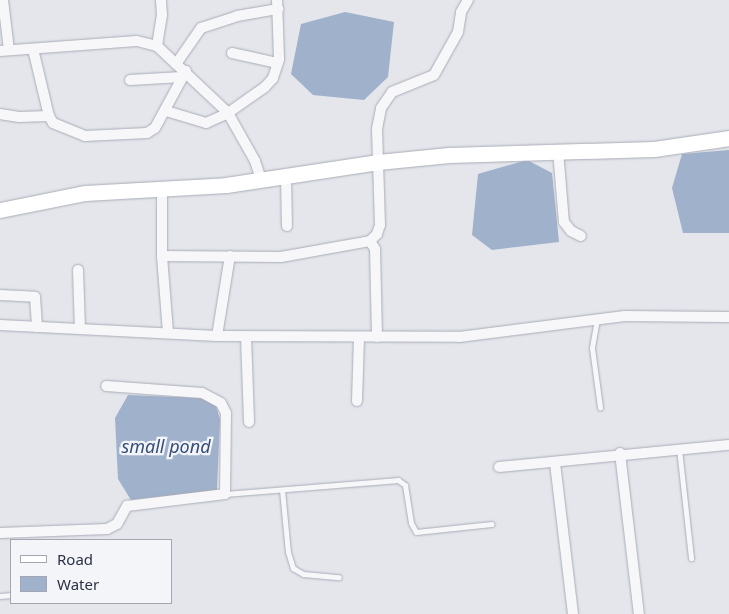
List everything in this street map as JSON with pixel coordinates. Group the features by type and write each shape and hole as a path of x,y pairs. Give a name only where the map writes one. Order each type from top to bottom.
{"street":[{"path":"3,0 4,51 137,41 157,46 184,74 228,113 255,161 261,180"},
{"path":"157,46 162,15 161,0"},
{"path":"162,256 281,257 370,241 377,234 380,225 377,130 386,99 392,92 434,75 458,32 461,12 468,0"},
{"path":"166,111 202,123 228,113 265,87 273,78 278,63 281,40 278,5 202,28 176,64"},
{"path":"33,49 48,116 53,123 65,129 98,137 147,133 155,128 166,111 184,74"},
{"path":"232,53 278,63"},
{"path":"130,80 184,74"},
{"path":"0,114 19,117 48,116"},
{"path":"0,210 85,193 162,189 261,180 378,162 558,151 654,149 729,138"},
{"path":"558,151 564,222 568,229 581,236"},
{"path":"286,176 287,226"},
{"path":"162,189 162,256 168,332"},
{"path":"370,241 375,249 377,337"},
{"path":"217,336 230,256"},
{"path":"78,270 80,329"},
{"path":"0,295 35,297 37,327"},
{"path":"0,325 168,332 217,336 459,337 597,319 729,317"},
{"path":"246,336 249,422"},
{"path":"357,401 359,337"},
{"path":"0,533 107,529 117,524 127,506 225,494 226,413 221,402 202,393 106,386"},
{"path":"499,467 555,463 620,453 729,445"},
{"path":"620,453 639,614"},
{"path":"555,463 573,614"}],"lane":[{"path":"597,319 592,348 600,407"},
{"path":"678,449 691,558"},
{"path":"225,494 398,480 405,485 411,523 416,532 492,524"},
{"path":"282,490 288,552 293,568 303,574 339,578"}],"water":[{"path":"345,12 394,22 388,77 364,100 313,95 291,74 301,24"},
{"path":"729,150 729,233 683,233 672,188 682,154"},
{"path":"527,160 552,173 559,242 492,250 472,235 478,174"},
{"name":"small pond","path":"128,395 203,398 216,406 220,419 217,490 131,500 118,479 115,418"}]}
